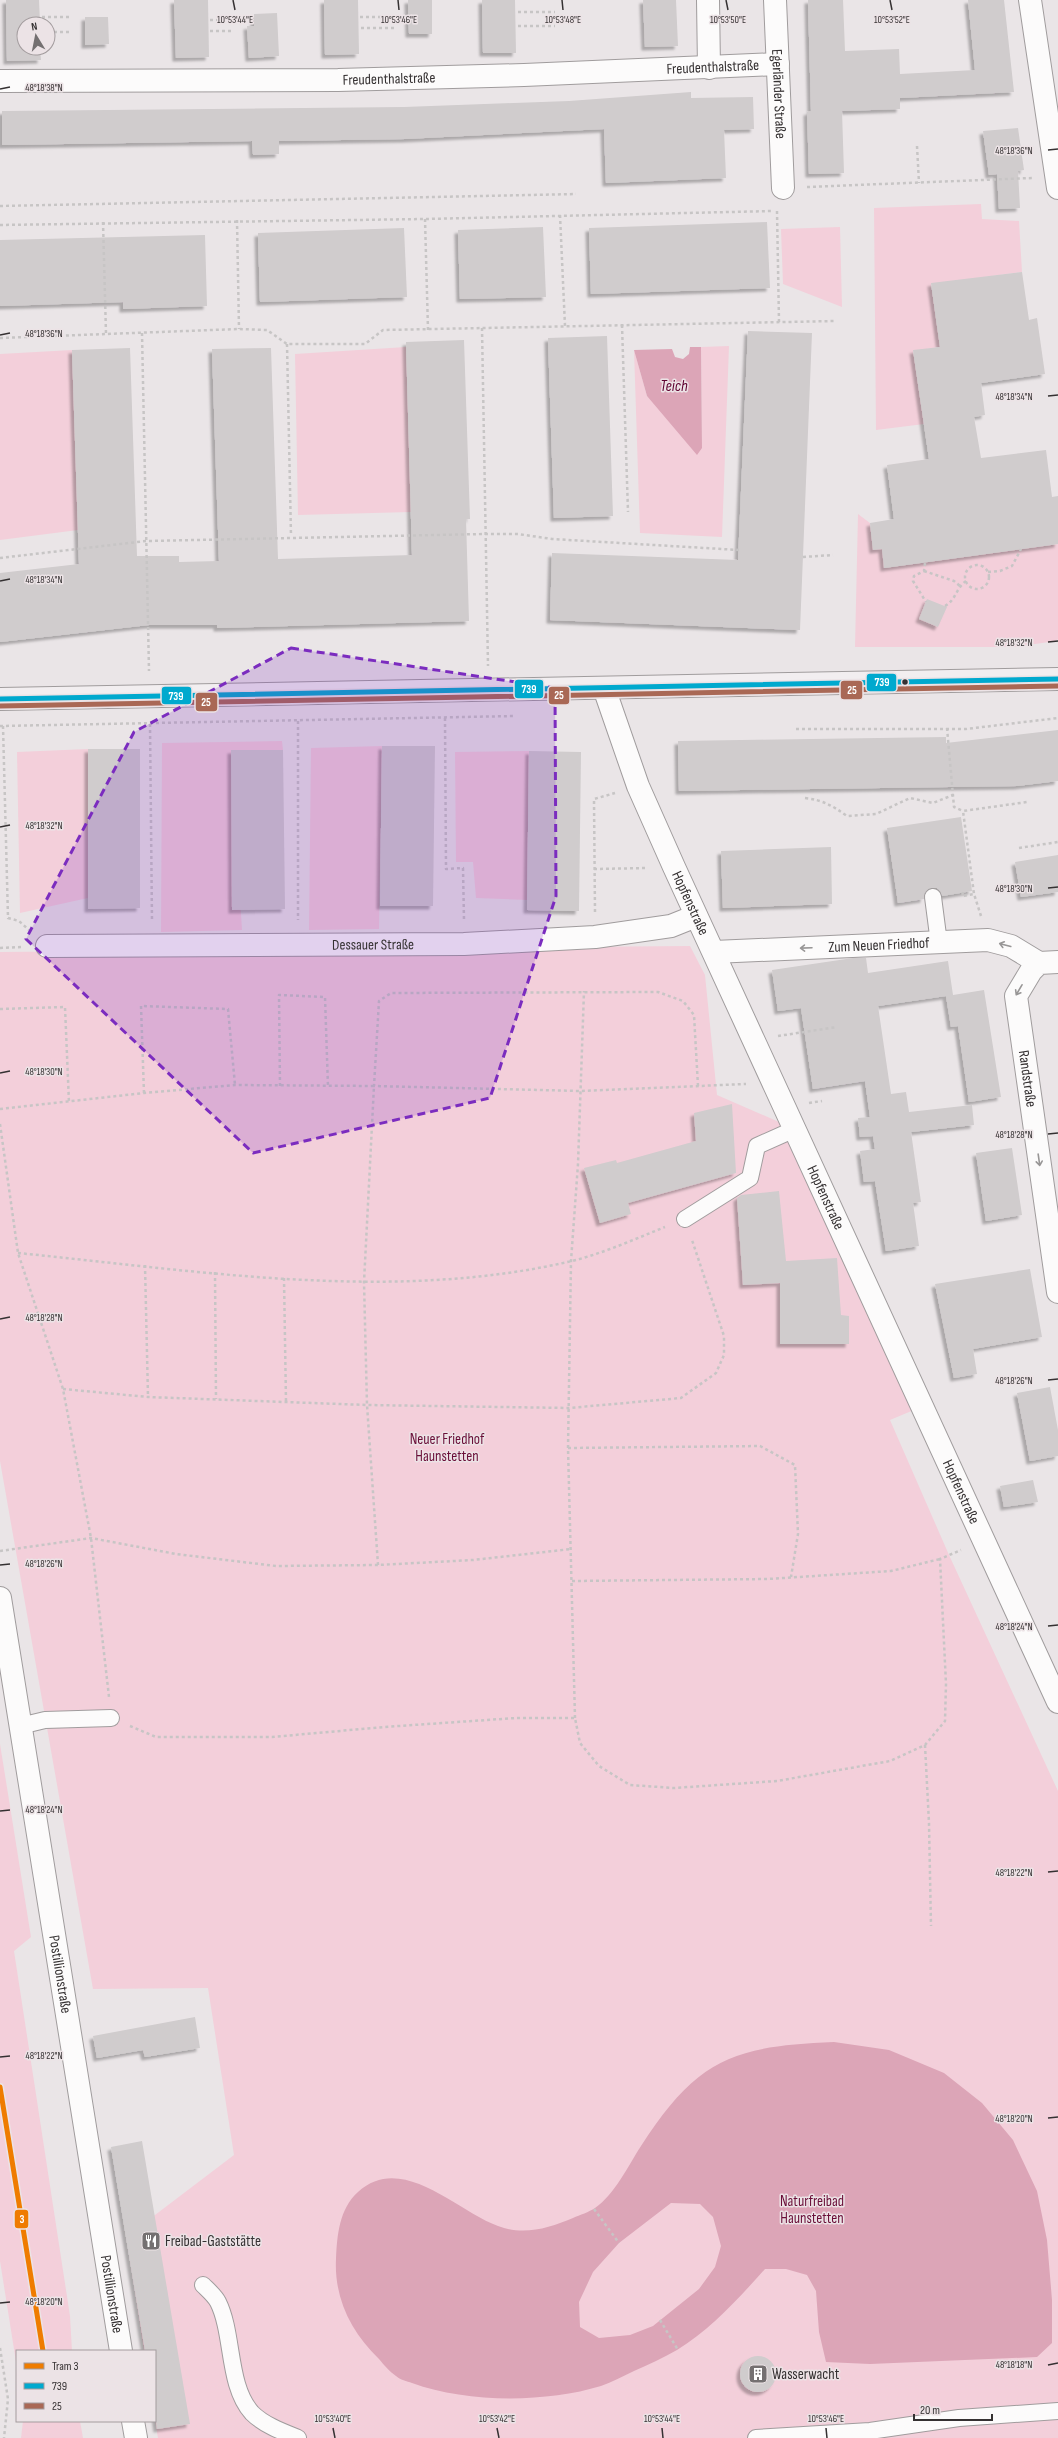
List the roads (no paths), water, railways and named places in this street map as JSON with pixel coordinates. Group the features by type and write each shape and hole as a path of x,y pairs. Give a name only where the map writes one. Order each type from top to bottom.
{"main road":[{"path":"0,699 1058,679"}],"street":[{"path":"708,0 709,68"},
{"name":"Egerländer Straße","path":"775,0 778,64 780,196"},
{"path":"1030,0 1057,182"},
{"name":"Freudenthalstraße","path":"0,82 346,80 709,68 778,64"},
{"name":"Hopfenstraße","path":"604,688 638,786 674,867 1058,1702"},
{"name":"Dessauer Straße","path":"47,946 152,946 298,943 464,944 595,937 671,926 696,916"},
{"name":"Zum Neuen Friedhof","path":"714,952 988,940 1011,946 1049,962"},
{"name":"Randstraße","path":"1049,962 1031,971 1016,996 1058,1292"},
{"name":"Postillionstraße","path":"0,1598 122,2350"},
{"path":"133,2422 136,2438"}],"lane":[{"path":"933,897 939,943"},
{"path":"685,1219 750,1178 757,1146 795,1129"},
{"path":"20,1726 45,1720 111,1718"},
{"path":"204,2285 217,2300 226,2323 237,2380 242,2394 252,2413 272,2426 298,2438"},
{"path":"756,2438 870,2431 959,2418 1058,2411"}],"water":[{"name":"Teich","path":"690,347 701,347 702,448 697,455 647,396 634,350 672,349 675,357 683,359 689,354"},
{"path":"834,2042 889,2050 944,2073 982,2103 1013,2140 1037,2191 1047,2240 1052,2300 1052,2343 1037,2357 870,2364 826,2362 819,2332 816,2291 807,2275 786,2269 765,2269 734,2302 701,2333 672,2353 601,2386 556,2396 531,2398 481,2397 434,2390 398,2377 387,2368 360,2337 346,2314 341,2301 336,2273 337,2241 340,2223 347,2206 358,2192 375,2181 393,2178 411,2181 429,2188 482,2219 508,2229 536,2230 564,2222 595,2208 609,2195 661,2117 681,2094 700,2076 721,2063 743,2054 769,2048 799,2044","holes":["671,2203 700,2204 713,2217 721,2246 715,2267 699,2289 653,2326 630,2335 599,2338 580,2327 579,2302 593,2272 619,2243"]}],"tram line":[{"name":"3","path":"0,2087 43,2350"}],"place":[{"name":"Freibad-Gaststätte","path":"151,2241"},
{"name":"Wasserwacht","path":"758,2374"}],"park label":[{"name":"Neuer Friedhof Haunstetten","path":"447,1448"},
{"name":"Naturfreibad Haunstetten","path":"812,2210"}]}
